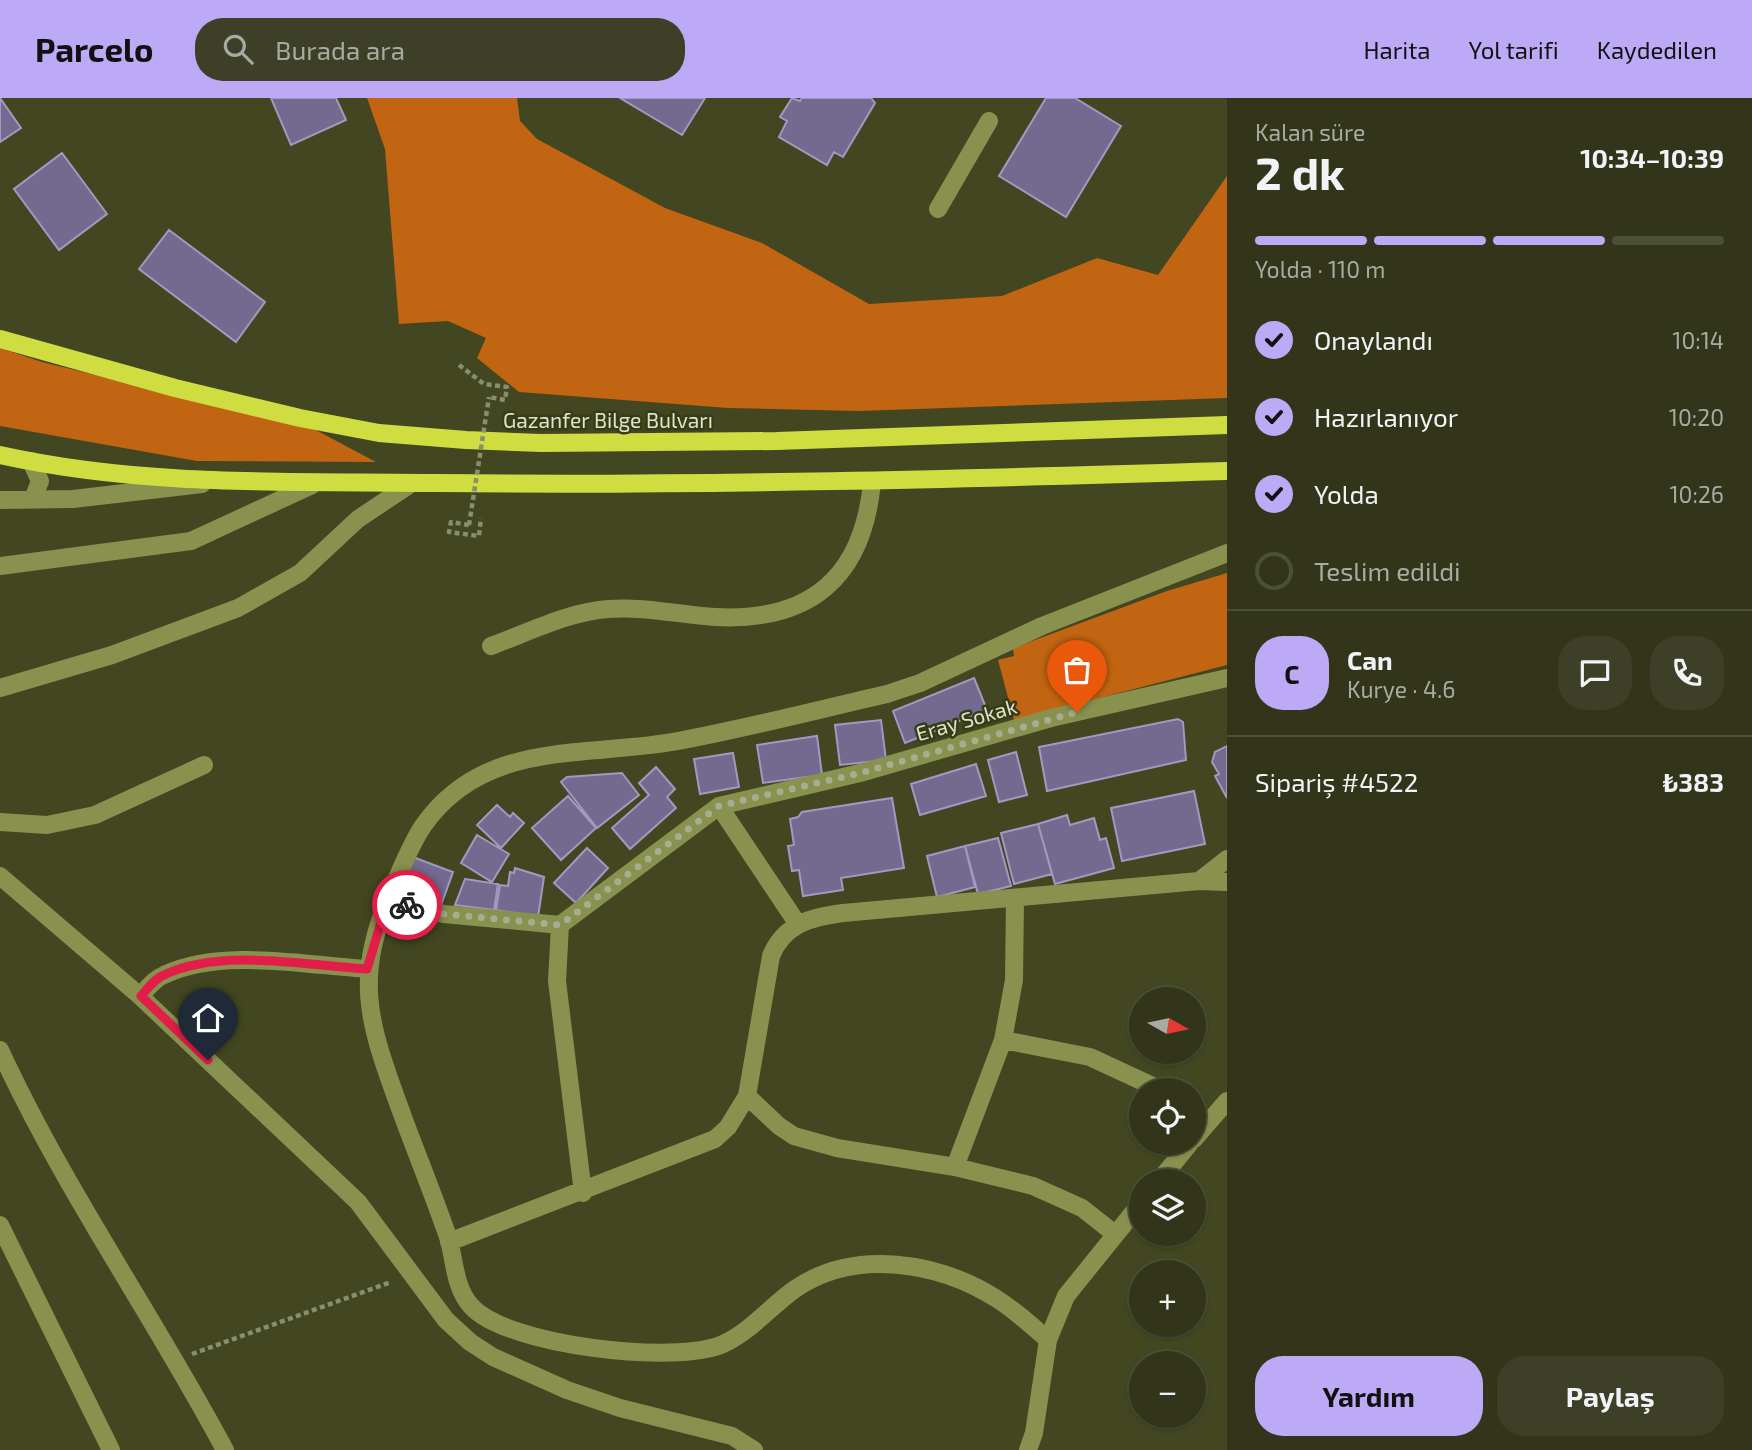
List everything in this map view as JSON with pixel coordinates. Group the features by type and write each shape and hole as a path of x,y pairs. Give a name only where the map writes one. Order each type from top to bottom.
{"main road":[{"name":"Gazanfer Bilge Bulvarı","path":"0,339 149,381 300,418 380,433 447,439 541,443 776,441 1227,425"},
{"path":"0,455 154,478 312,485 694,485 1227,471"}],"street":[{"path":"938,209 989,121"},
{"path":"31,461 40,481 33,499"},
{"path":"0,500 138,493 216,482"},
{"path":"491,646 569,617 597,610 622,608 749,617 813,600 835,580 846,564 864,524 872,482"},
{"path":"0,688 112,655 238,608 300,573 358,519 412,483"},
{"path":"0,566 191,541 312,485"},
{"path":"1048,1340 1000,1301 980,1289 944,1274 911,1266 877,1264 850,1266 821,1275 796,1288 728,1342 705,1351 679,1355 534,1337 508,1329 480,1314 470,1306 461,1290 450,1242 375,1037 367,969 388,899 414,842 432,815 458,788 484,774 542,754 636,749 887,694 920,683 1042,626 1227,553"},
{"name":"Eray Sokak","path":"719,806 860,773 1051,718 1227,678"},
{"path":"0,822 47,825 95,815 204,765"},
{"path":"388,899 444,914 560,925 719,806 797,923"},
{"path":"1199,881 1227,859"},
{"path":"0,876 141,996 358,1202 436,1307 470,1342 518,1369 620,1408 732,1436 754,1450"},
{"path":"450,1242 583,1193 715,1139 728,1127 747,1096 771,956 777,942 797,923 843,914 1199,881 1227,882"},
{"path":"956,1167 1003,1040 1014,979 1015,899"},
{"path":"560,925 558,981 583,1193"},
{"path":"141,996 164,975 203,964 242,961 367,969"},
{"path":"1003,1040 1090,1057 1135,1078"},
{"path":"0,1050 31,1118 177,1360 225,1450"},
{"path":"747,1096 779,1126 794,1136 837,1148 956,1167 1062,1196 1115,1234"},
{"path":"1206,1113 1227,1101"},
{"path":"1169,1169 1180,1155"},
{"path":"1028,1450 1034,1433 1048,1340 1066,1296 1129,1217"},
{"path":"0,1225 111,1450"},
{"path":"436,1307 461,1290"}],"path":[{"path":"459,365 484,384 507,387 505,400 489,397 469,525 451,522 449,532 478,536 481,518"},
{"path":"177,1360 412,1275"}],"shaded area":[{"path":"367,98 517,98 520,121 537,139 665,208 762,243 869,304 1002,296 1097,258 1158,275 1227,176 1227,398 859,411 728,408 519,392 477,358 486,338 448,321 399,324 385,149"},
{"path":"0,348 42,362 312,428 376,462 197,461 0,426"},
{"path":"1227,573 1227,665 1014,720 998,660 1014,656 1013,648 1167,591"}],"building":[{"path":"0,98 21,128 0,142"},
{"path":"271,98 336,98 346,120 291,145"},
{"path":"620,98 705,98 682,135"},
{"path":"792,98 800,101 802,98 871,98 875,103 843,157 834,152 827,165 779,137 787,121 780,117"},
{"path":"1046,98 1075,98 1121,126 1066,217 999,176"},
{"path":"62,153 107,214 59,250 14,189"},
{"path":"169,230 265,302 236,342 139,269"},
{"path":"974,678 987,710 905,743 893,711"},
{"path":"1178,719 1183,722 1186,760 1047,791 1039,747"},
{"path":"881,720 886,760 840,765 835,725"},
{"path":"817,736 822,775 763,783 757,745"},
{"path":"1227,746 1227,798 1215,776 1219,774 1212,762 1215,752"},
{"path":"1016,752 1027,795 999,802 988,760"},
{"path":"733,753 739,787 700,794 694,759"},
{"path":"976,764 986,796 920,815 911,784"},
{"path":"656,767 675,789 667,797 676,808 630,849 612,828 649,795 639,783"},
{"path":"622,773 639,795 597,828 561,782 567,777"},
{"path":"1194,791 1205,844 1122,861 1111,808"},
{"path":"568,796 596,828 561,860 532,828"},
{"path":"892,798 904,868 841,878 843,890 803,896 799,870 792,871 788,846 794,845 790,819 798,817 802,812"},
{"path":"497,805 510,817 513,813 524,823 501,848 477,825"},
{"path":"1067,815 1070,825 1094,818 1100,840 1106,838 1114,868 1055,884 1038,824"},
{"path":"1038,824 1052,874 1014,884 1001,833"},
{"path":"477,835 509,854 492,882 461,863"},
{"path":"998,838 1011,886 978,894 965,846"},
{"path":"965,846 975,887 937,897 927,856"},
{"path":"587,848 608,868 576,903 554,883"},
{"path":"410,856 453,872 440,908 397,892"},
{"path":"515,868 544,877 538,917 496,910 500,885 508,886 510,872 514,873"},
{"path":"465,879 498,884 494,910 455,905"}],"way so far":[{"path":"407,905 474,918 560,925 719,806 860,773 1077,712"}],"route":[{"path":"208,1060 141,996 156,979 182,968 242,961 367,969 388,899 407,905"}]}
